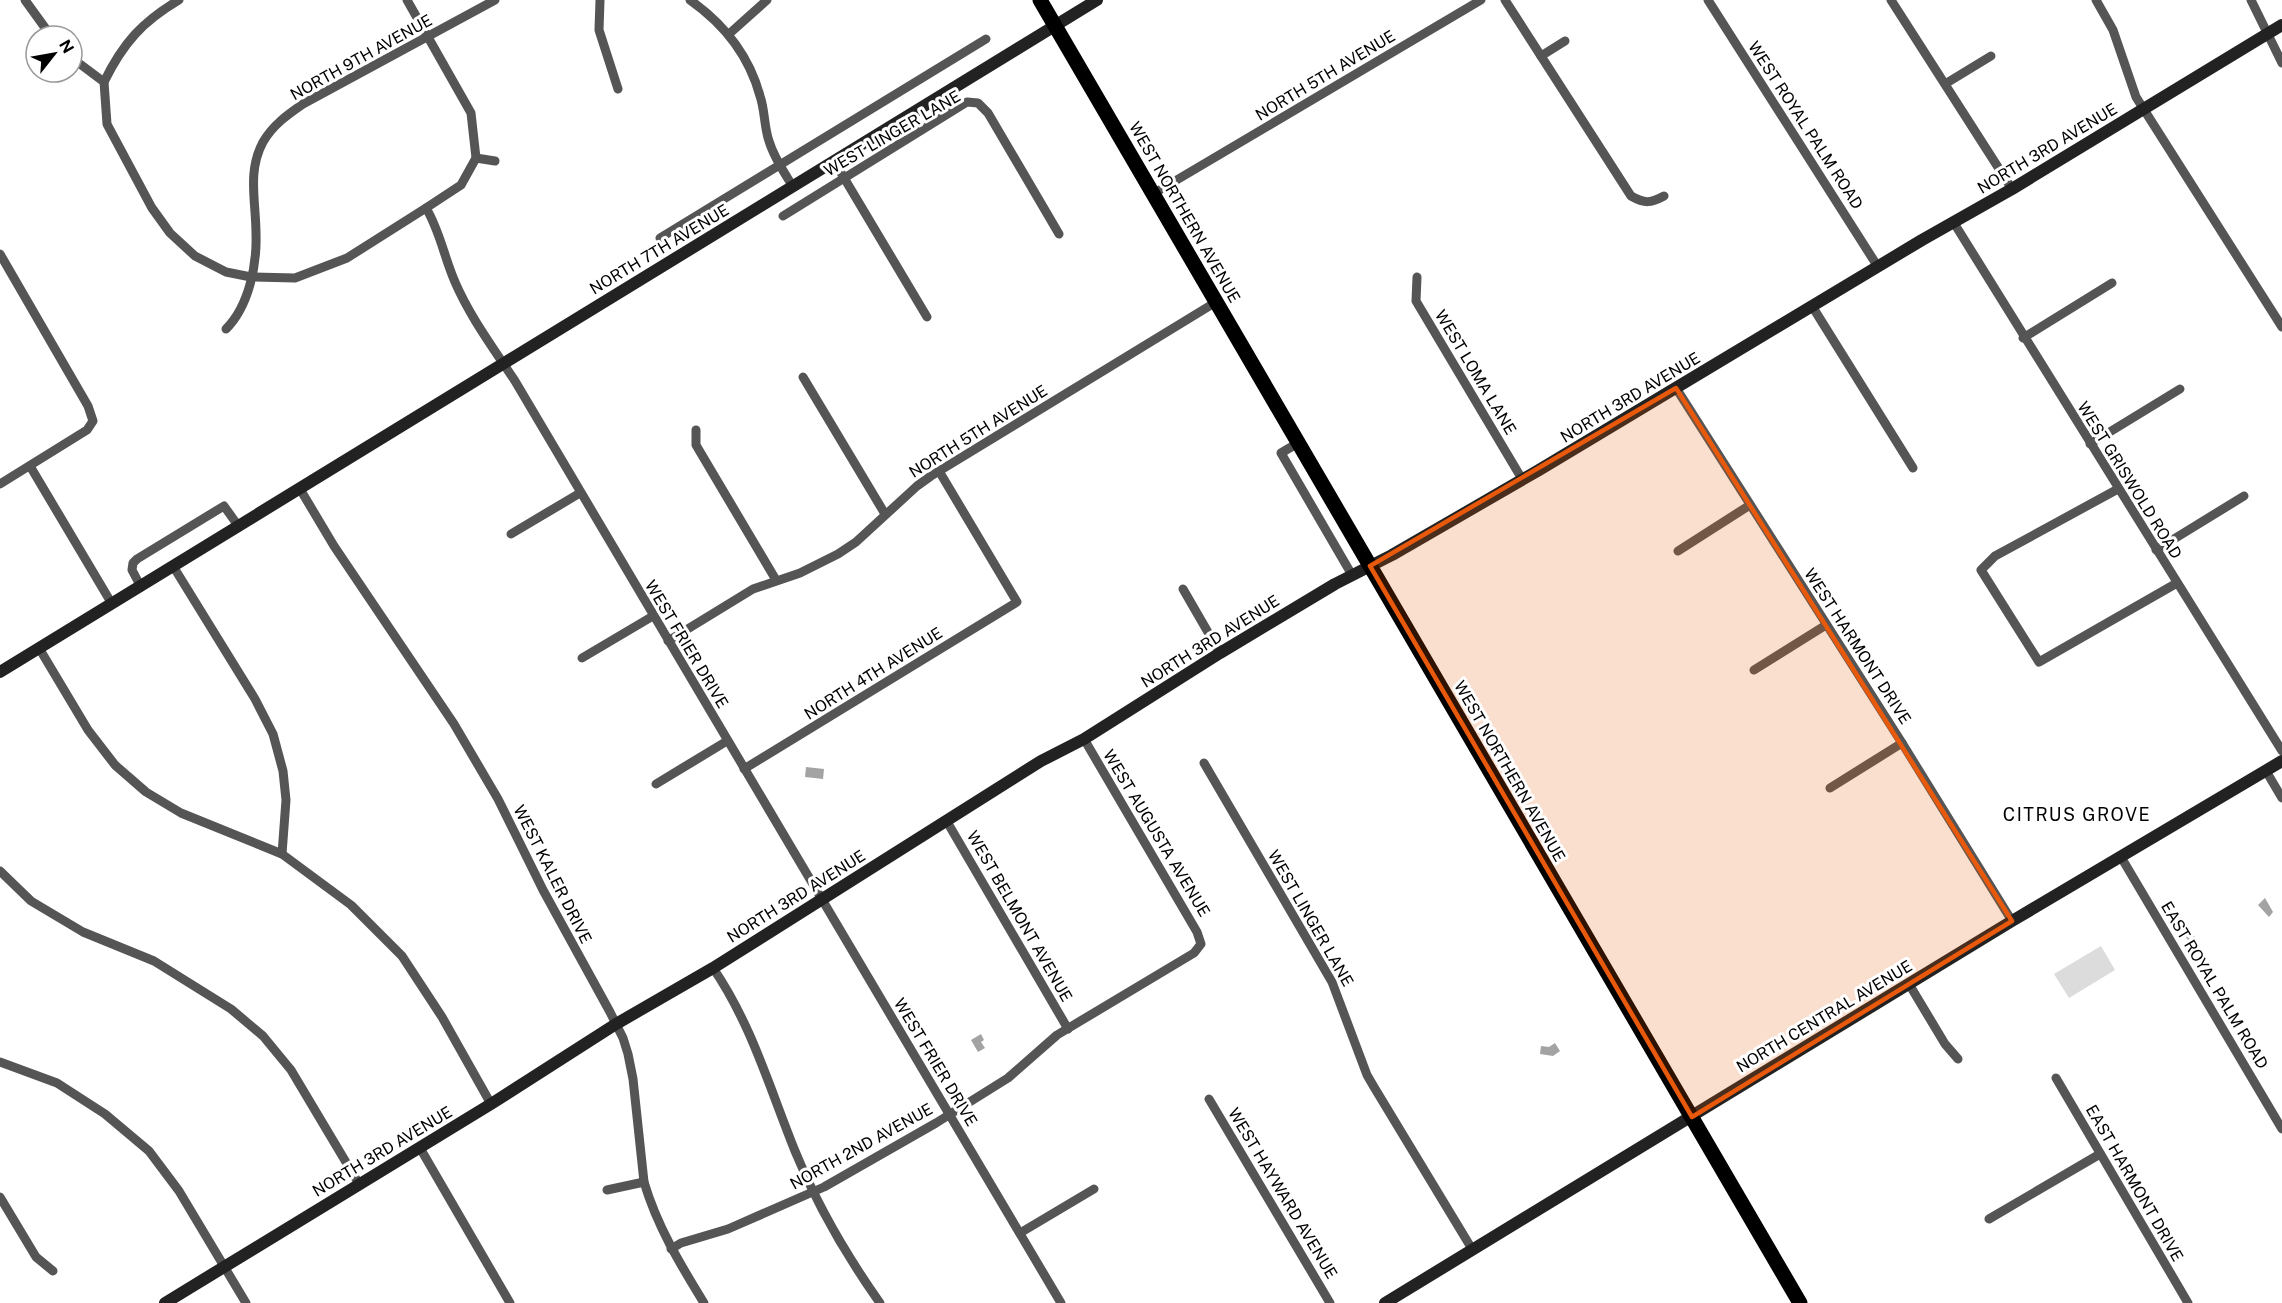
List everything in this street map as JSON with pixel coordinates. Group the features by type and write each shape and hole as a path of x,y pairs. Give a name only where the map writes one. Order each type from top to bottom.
{"main road":[{"name":"WEST NORTHERN AVENUE","path":"1040,0 1800,1303"}],"street":[{"path":"25,0 42,24"},
{"path":"179,0 132,36 117,56 104,82 107,124 158,219 179,243 211,266 226,272 251,277 295,279 347,258 461,185 476,158 471,113 408,0"},
{"name":"NORTH 9TH AVENUE","path":"226,329 236,319 242,308 251,277 256,235 252,180 259,152 271,130 279,121 303,104 495,0"},
{"path":"600,0 599,30 618,89"},
{"path":"690,0 706,11 729,34 743,55 761,97 769,141 793,187"},
{"path":"729,34 767,0"},
{"name":"NORTH 7TH AVENUE","path":"0,672 1097,0"},
{"name":"NORTH 5TH AVENUE","path":"1153,194 1481,0"},
{"path":"1505,0 1631,196 1640,202 1649,203 1664,196"},
{"name":"WEST ROYAL PALM ROAD","path":"1708,0 1878,267"},
{"path":"1891,0 2012,189"},
{"path":"2096,0 2108,19 2127,76 2143,109 2282,327"},
{"path":"2252,0 2282,63"},
{"name":"NORTH 3RD AVENUE","path":"165,1303 420,1148 616,1024 713,968 1041,761 1084,739 1220,653 1522,479 2012,189 2282,25"},
{"name":"NORTH 7TH AVENUE","path":"660,238 986,39"},
{"path":"1541,56 1565,41"},
{"path":"1946,84 1991,56"},
{"path":"84,67 104,82"},
{"name":"WEST LINGER LANE","path":"783,216 967,102 978,103 988,113 1059,234"},
{"path":"476,158 495,161"},
{"path":"834,161 927,317"},
{"name":"WEST FRIER DRIVE","path":"426,208 459,291 470,312 504,364 1061,1303"},
{"name":"WEST GRISWOLD ROAD","path":"1954,223 2023,338 2282,751"},
{"path":"0,254 88,406 93,421 87,430 0,484"},
{"name":"WEST LOMA LANE","path":"1417,277 1416,301 1522,479"},
{"path":"2023,338 2112,283"},
{"name":"NORTH 5TH AVENUE","path":"668,640 747,593 776,580 800,573 838,554 856,542 917,486 939,471 1216,302"},
{"path":"1812,306 1913,468"},
{"path":"803,377 885,514"},
{"name":"WEST HARMONT DRIVE","path":"1676,388 1902,743 2012,921"},
{"path":"2090,444 2180,389"},
{"path":"696,430 696,446 776,580"},
{"path":"1298,443 1281,453 1352,575"},
{"path":"30,466 112,604"},
{"name":"NORTH 4TH AVENUE","path":"744,770 1017,603 939,471"},
{"name":"WEST KALER DRIVE","path":"300,489 334,546 454,724 498,799 543,890 623,1038 633,1079 644,1182 657,1221 704,1303"},
{"path":"2118,489 1995,556 1982,570 2038,662 2177,583"},
{"path":"511,534 580,493"},
{"path":"2156,550 2244,496"},
{"path":"1678,551 1750,505"},
{"path":"141,586 132,570 133,563 137,559 224,506 239,527"},
{"path":"173,566 255,699 273,734 283,771 285,800 282,854"},
{"path":"1183,589 1220,653"},
{"path":"582,658 654,616"},
{"path":"1754,670 1826,625"},
{"path":"39,648 88,730 115,765 146,792 181,813 282,854 351,905 402,956 452,1034 491,1104"},
{"name":"WEST AUGUSTA AVENUE","path":"1084,739 1197,932 1201,944"},
{"path":"656,784 727,741"},
{"path":"1830,788 1902,743"},
{"name":"NORTH CENTRAL AVENUE","path":"1385,1303 2012,921 2282,761"},
{"name":"WEST LINGER LANE","path":"1204,763 1332,982 1374,1087 1472,1249"},
{"path":"2266,771 2282,798"},
{"name":"WEST BELMONT AVENUE","path":"946,820 1068,1029"},
{"name":"EAST ROYAL PALM ROAD","path":"2121,857 2282,1129"},
{"path":"0,871 31,901 83,932 154,961 231,1009 263,1036 291,1070 359,1184"},
{"name":"NORTH 2ND AVENUE","path":"671,1249 681,1243 729,1229 814,1192 1008,1078 1042,1047 1194,953 1201,944"},
{"path":"713,968 744,1021 796,1154 814,1192 833,1230 880,1303"},
{"path":"1909,984 1945,1044 1958,1059"},
{"path":"0,1062 57,1083 105,1114 148,1151 179,1191 246,1303"},
{"name":"EAST HARMONT DRIVE","path":"2056,1078 2188,1303"},
{"name":"WEST HAYWARD AVENUE","path":"1209,1099 1330,1303"},
{"path":"420,1148 510,1303"},
{"path":"1989,1220 2100,1154"},
{"path":"607,1190 644,1182"},
{"path":"1020,1233 1094,1189"},
{"path":"0,1197 36,1257 53,1270"}],"highlighted area":[{"path":"1676,388 2012,921 1692,1117 1370,566"}],"shaded area":[{"path":"806,767 824,769 823,779 805,777"},
{"path":"2265,898 2273,912 2269,917 2258,905"},
{"path":"2188,925 2198,942 2191,945 2181,929"},
{"path":"2101,946 2115,970 2069,998 2054,974"},
{"path":"981,1034 984,1040 981,1042 985,1048 978,1052 971,1040"},
{"path":"1555,1043 1560,1051 1553,1056 1540,1054 1541,1046 1549,1047"}],"district":[{"name":"CITRUS GROVE","path":"2077,815"}]}
